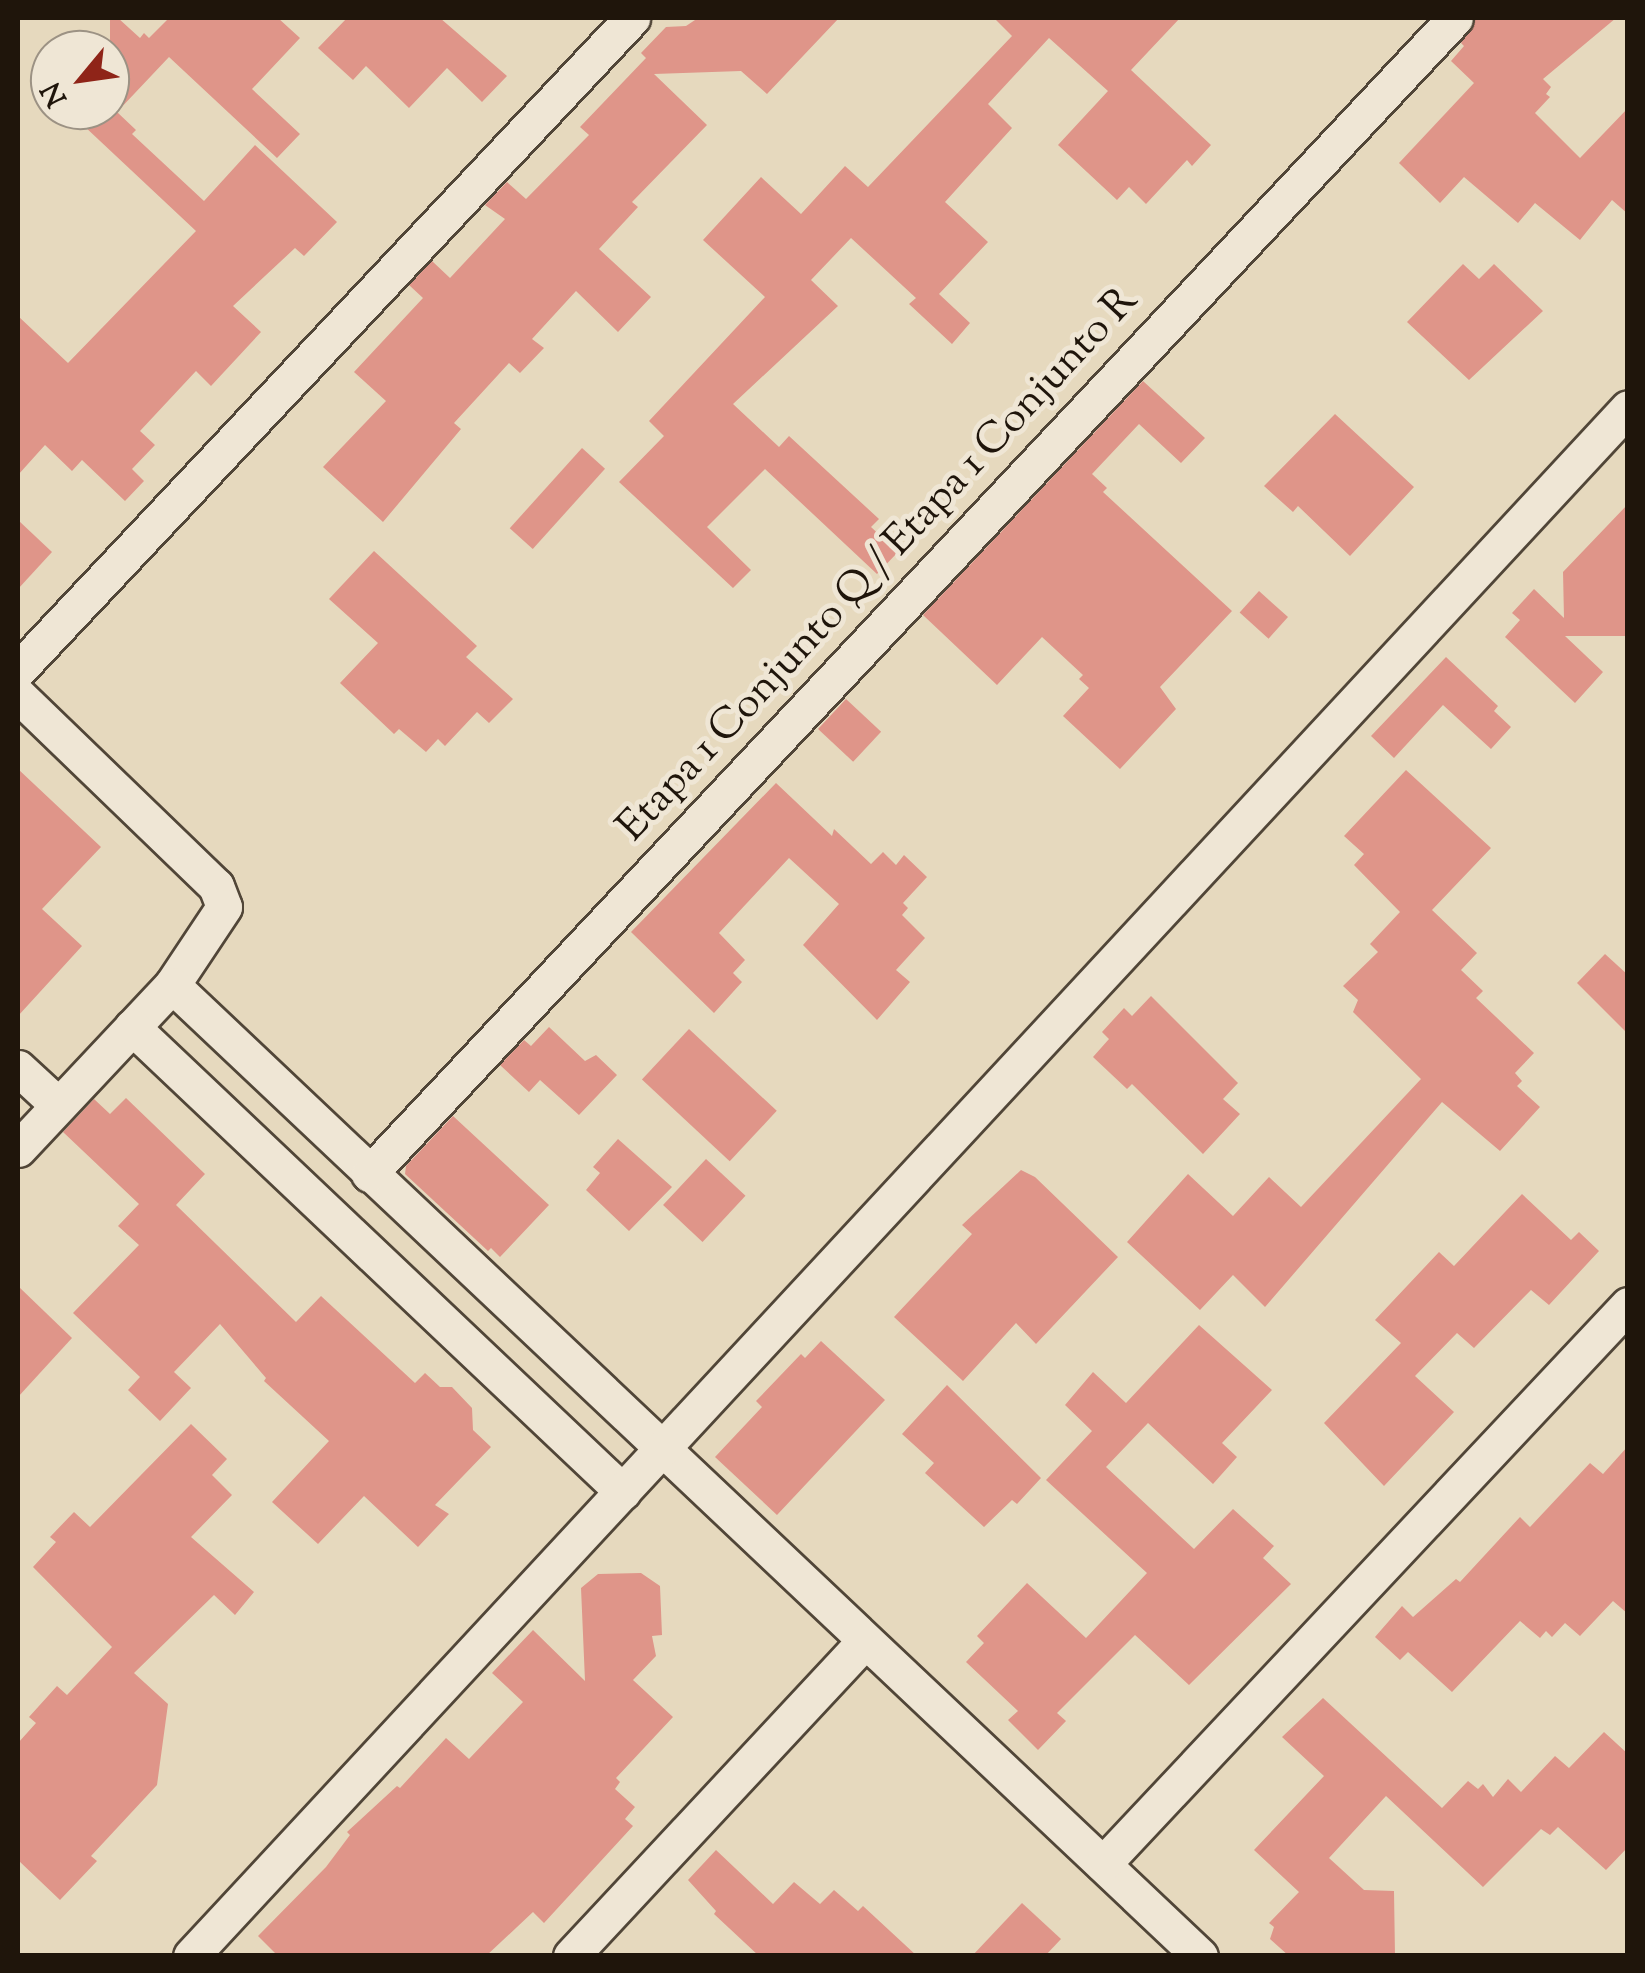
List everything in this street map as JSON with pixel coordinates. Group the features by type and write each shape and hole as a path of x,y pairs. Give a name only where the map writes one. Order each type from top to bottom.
{"street":[{"path":"18,670 632,18"},
{"name":"Etapa 1 Conjunto Q / Etapa 1 Conjunto R","path":"369,1174 1455,18"},
{"path":"191,1956 1628,408"},
{"path":"18,695 216,886 224,907 172,985 18,1149"},
{"path":"172,985 1200,1956"},
{"path":"132,1027 624,1492"},
{"path":"18,1068 58,1106"},
{"path":"1103,1864 1628,1305"},
{"path":"571,1956 864,1641"}],"building":[{"path":"110,18 118,18 140,38 144,33 149,38 169,18 278,18 300,38 252,89 300,134 277,158 169,57 130,98 130,30 110,30"},
{"path":"347,18 440,18 507,76 482,102 447,68 409,108 366,66 353,80 318,48"},
{"path":"698,18 839,18 767,94 741,71 654,74 707,125 632,202 638,207 599,249 651,297 618,332 576,291 532,339 544,348 520,373 509,363 454,423 461,429 383,522 323,467 386,401 354,372 423,298 409,285 432,261 450,278 505,219 485,205 507,182 526,199 589,135 580,127 646,58 641,53 666,27 686,26"},
{"path":"994,18 1180,18 1131,70 1211,145 1192,166 1187,160 1146,204 1129,187 1117,200 1058,145 1108,91 1049,38 988,104 1012,128 945,202 988,242 939,294 970,323 952,344 909,304 916,298 851,238 811,280 838,306 733,404 779,447 789,436 879,519 871,527 898,552 877,574 765,469 707,527 751,570 733,588 619,482 664,436 649,421 765,297 703,240 761,177 801,214 845,166 868,187 1012,36"},
{"path":"1476,18 1616,18 1543,79 1551,87 1546,94 1550,97 1535,113 1580,158 1628,108 1628,214 1612,200 1580,240 1535,203 1518,223 1464,177 1440,203 1399,163 1474,83 1451,61 1464,46 1461,43"},
{"path":"130,124 136,130 132,134 204,201 255,145 337,222 304,256 295,248 233,306 261,332 211,386 196,371 140,431 155,445 132,469 144,481 125,501 82,460 72,471 45,445 18,475 18,316 68,363 196,231 88,130 130,130"},
{"path":"1463,264 1479,279 1494,264 1543,311 1469,380 1407,322"},
{"path":"1143,381 1205,438 1181,463 1139,424 1092,474 1107,488 1103,492 1232,611 1160,687 1176,709 1120,769 1063,716 1089,688 1079,679 1083,675 1042,637 997,685 923,615"},
{"path":"1335,414 1414,487 1350,556 1298,506 1293,512 1264,486"},
{"path":"582,448 605,469 533,549 510,528"},
{"path":"1628,504 1628,636 1565,636 1603,672 1575,703 1505,637 1520,620 1512,613 1534,589 1564,618 1563,572"},
{"path":"18,520 52,552 18,589"},
{"path":"374,551 477,646 466,657 513,699 489,723 477,712 445,746 438,739 426,752 399,729 394,734 340,683 378,643 329,599"},
{"path":"1259,591 1288,617 1269,639 1240,613"},
{"path":"1446,657 1498,706 1494,711 1511,727 1491,749 1443,705 1394,758 1371,736"},
{"path":"846,699 881,732 853,762 818,729"},
{"path":"18,769 101,847 42,909 82,946 18,1016"},
{"path":"1406,770 1491,848 1432,910 1477,953 1461,970 1483,991 1476,998 1534,1053 1515,1073 1522,1081 1517,1086 1540,1107 1500,1151 1442,1102 1265,1307 1233,1275 1200,1310 1127,1242 1188,1174 1233,1216 1269,1177 1301,1207 1421,1079 1353,1012 1358,1000 1343,986 1378,952 1370,944 1400,912 1354,865 1364,854 1344,836"},
{"path":"776,783 832,836 834,829 871,864 883,852 896,865 904,855 927,877 903,903 908,908 902,915 925,938 896,970 910,982 877,1020 803,945 839,904 789,858 719,933 745,960 733,973 742,982 714,1013 631,932"},
{"path":"1605,954 1628,975 1628,1034 1577,983"},
{"path":"1151,996 1238,1083 1223,1099 1240,1114 1203,1154 1132,1084 1127,1089 1093,1057 1109,1039 1102,1032 1124,1008 1132,1016"},
{"path":"549,1027 585,1061 596,1055 617,1075 579,1115 540,1080 529,1092 500,1065 524,1040 531,1046"},
{"path":"689,1029 777,1111 730,1161 642,1079"},
{"path":"126,1098 205,1174 176,1205 296,1322 321,1296 415,1383 425,1373 440,1387 452,1387 472,1408 473,1430 491,1447 435,1505 449,1514 418,1547 364,1496 318,1544 272,1502 329,1441 264,1381 266,1378 220,1324 174,1372 191,1388 160,1421 128,1390 140,1377 73,1313 139,1245 118,1226 139,1204 63,1132 94,1099 110,1114"},
{"path":"453,1116 549,1205 500,1257 491,1248 488,1251 405,1174 406,1166"},
{"path":"618,1139 672,1187 629,1231 586,1190 600,1173 593,1167"},
{"path":"706,1159 745,1196 703,1242 663,1205"},
{"path":"1021,1170 1035,1177 1118,1257 1036,1344 1016,1323 963,1381 894,1317 972,1234 962,1225"},
{"path":"1522,1194 1571,1240 1579,1232 1599,1251 1549,1305 1531,1290 1474,1348 1457,1333 1415,1376 1454,1412 1384,1486 1324,1423 1401,1343 1375,1320 1439,1252 1454,1266"},
{"path":"18,1286 72,1338 18,1397"},
{"path":"1199,1325 1272,1390 1222,1443 1237,1457 1213,1484 1148,1423 1106,1467 1194,1549 1233,1509 1274,1546 1263,1558 1291,1584 1189,1685 1135,1635 1057,1713 1066,1721 1038,1750 1008,1720 1018,1711 966,1662 984,1643 977,1636 1027,1583 1086,1638 1147,1573 1046,1480 1092,1431 1065,1405 1093,1372 1126,1403"},
{"path":"821,1341 885,1400 777,1515 715,1457 762,1407 756,1401 801,1354 805,1358"},
{"path":"947,1385 1041,1478 1017,1504 1012,1500 984,1527 925,1473 934,1463 902,1434"},
{"path":"191,1424 227,1459 212,1475 232,1495 191,1537 254,1592 235,1615 214,1595 134,1673 168,1704 157,1785 91,1856 97,1861 60,1900 18,1860 18,1743 36,1723 29,1717 57,1686 67,1695 112,1647 33,1567 56,1542 50,1537 74,1512 90,1527"},
{"path":"1628,1446 1628,1614 1613,1601 1580,1636 1565,1623 1552,1637 1546,1631 1540,1638 1520,1621 1452,1692 1408,1652 1400,1660 1375,1637 1402,1606 1413,1617 1456,1579 1460,1582 1520,1517 1530,1527 1590,1463 1603,1474"},
{"path":"641,1573 660,1586 662,1635 652,1636 656,1656 633,1680 673,1717 616,1778 620,1782 615,1789 635,1807 625,1819 633,1826 544,1923 533,1912 486,1956 278,1956 258,1936 326,1867 350,1835 347,1832 397,1786 400,1788 446,1738 469,1759 523,1702 492,1673 533,1630 585,1681 581,1588 598,1574"},
{"path":"1323,1698 1442,1808 1468,1781 1478,1789 1483,1784 1493,1797 1508,1779 1521,1792 1555,1756 1569,1768 1604,1732 1628,1754 1628,1847 1606,1870 1558,1827 1550,1835 1541,1829 1483,1887 1386,1796 1329,1858 1364,1890 1394,1891 1395,1956 1289,1956 1270,1939 1274,1927 1269,1923 1299,1892 1254,1850 1324,1776 1282,1737"},
{"path":"716,1850 773,1904 794,1882 820,1904 834,1890 858,1911 863,1906 917,1956 759,1956 714,1914 716,1911 688,1880"},
{"path":"1022,1903 1061,1939 1045,1956 972,1956"}]}
